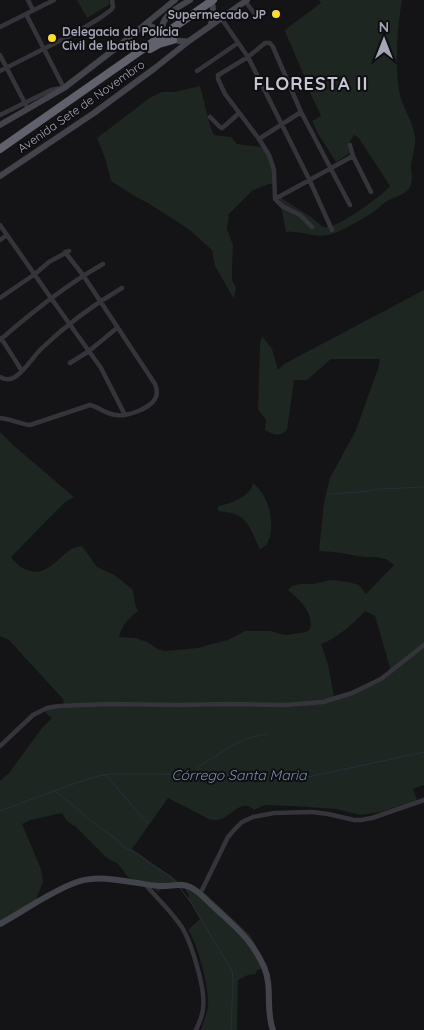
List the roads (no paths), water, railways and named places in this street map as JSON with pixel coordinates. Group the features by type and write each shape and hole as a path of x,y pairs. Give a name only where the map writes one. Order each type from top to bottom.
{"highway":[{"path":"0,149 211,0"},
{"path":"132,56 173,40"}],"street":[{"path":"28,0 33,10"},
{"path":"0,26 54,0"},
{"path":"0,72 77,32 108,13 113,7 112,0"},
{"path":"0,115 63,88 175,0"},
{"path":"163,33 163,21 167,16 190,0"},
{"path":"211,0 214,8 211,24"},
{"path":"246,1 257,17"},
{"name":"Avenida Sete de Novembro","path":"0,176 94,113 211,24 246,1"},
{"path":"26,14 63,88"},
{"path":"221,18 248,57 309,179 332,230"},
{"path":"146,24 163,33 169,39 178,42 189,41"},
{"path":"312,227 300,215 282,206 275,199 273,167 268,154 259,138 225,94 218,79 218,75 248,57 268,42 273,47 301,112 350,204"},
{"path":"197,71 238,43"},
{"path":"0,55 27,105"},
{"path":"0,125 27,105"},
{"path":"259,138 301,112"},
{"path":"210,117 222,128 239,113"},
{"path":"350,146 371,192"},
{"path":"275,199 353,156"},
{"path":"0,225 104,373 125,415"},
{"path":"0,240 7,235"},
{"path":"0,298 67,251 154,384 157,392 151,404 139,411 120,416 112,415 90,405 30,425 0,418"},
{"path":"22,371 0,338 83,275 103,264"},
{"path":"0,377 12,378 22,371 40,351 70,324 100,301 122,288"},
{"path":"70,363 118,328"},
{"path":"0,746 33,715 47,708 59,706 86,704 292,705 323,702 352,693 381,679 424,645"},
{"path":"200,894 225,842 242,822 262,814 312,812 361,820 424,800"},
{"path":"0,924 53,893 77,882 111,879 160,886 180,884 190,887 245,935 258,955 265,969 268,981 269,1016 273,1030"},
{"path":"145,884 179,923 188,940 201,981 204,998 202,1014 196,1030"}],"waterway":[{"path":"329,494 424,487"},
{"path":"194,776 201,765 233,745 248,738 267,734"},
{"name":"Córrego Santa Maria","path":"0,811 70,785 110,774 157,774 203,777 308,777 424,752"},
{"path":"106,775 148,824"},
{"path":"55,791 124,847 138,854 170,876 176,883"},
{"path":"180,888 192,904 232,971 231,1030"}],"place":[{"name":"Supermecado JP","path":"276,14"},
{"name":"Delegacia da Polícia Civil de Ibatiba","path":"52,38"}],"district":[{"name":"FLORESTA II","path":"311,83"}]}
